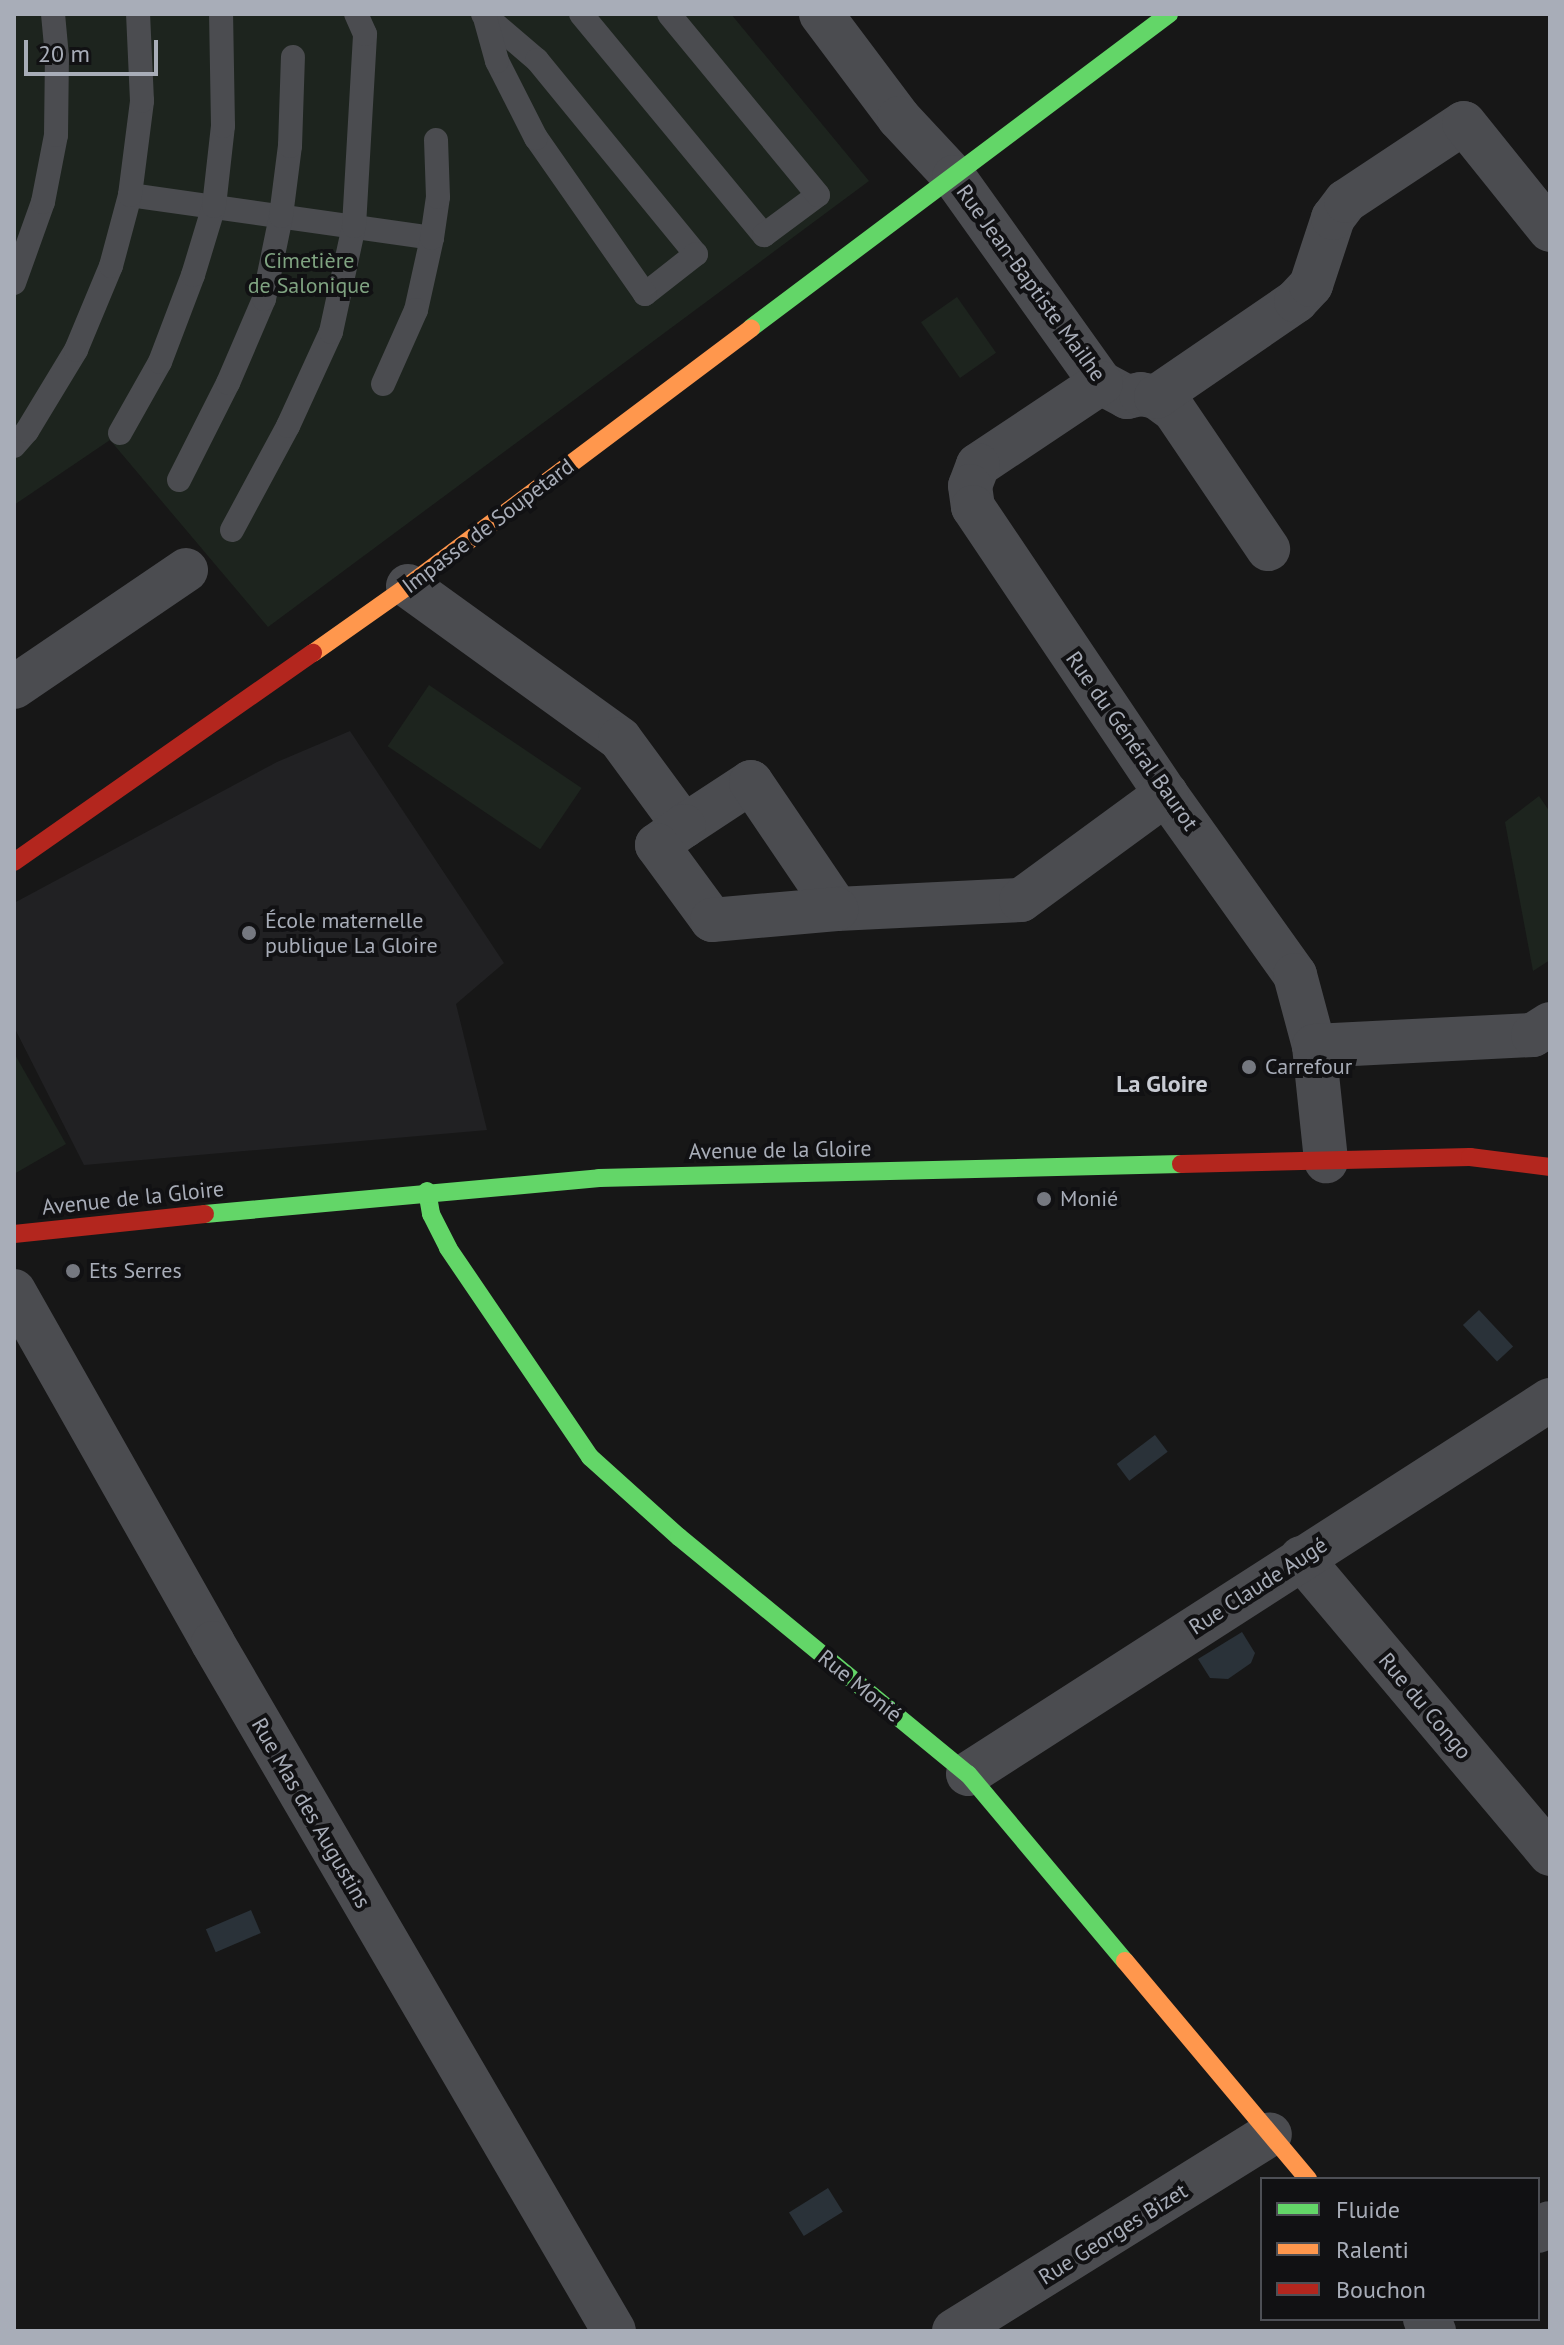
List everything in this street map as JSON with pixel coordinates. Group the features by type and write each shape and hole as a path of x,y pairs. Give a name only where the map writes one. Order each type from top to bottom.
{"street":[{"path":"821,14 899,118 954,177"},
{"name":"Impasse de Soupetard","path":"14,862 408,586 1169,14"},
{"path":"1268,549 1174,410 1156,397 1296,301 1311,285 1333,218 1346,201 1464,123 1550,230"},
{"name":"Rue Jean-Baptiste Mailhe","path":"954,177 1101,383 1127,397 1141,394 1156,397"},
{"name":"Rue du Général Baurot","path":"1101,383 978,465 970,486 973,507 1166,794 1295,975 1314,1046 1326,1161"},
{"path":"14,687 186,570"},
{"path":"408,586 620,739 684,826"},
{"path":"837,909 751,782 657,845 712,920 837,909 1021,900 1166,794"},
{"path":"1314,1046 1533,1035 1550,1024"},
{"name":"Avenue de la Gloire","path":"14,1234 427,1191 599,1178 1470,1157 1550,1167"},
{"name":"Rue Monié","path":"427,1191 431,1214 448,1248 590,1457 679,1537 968,1774 1306,2177"},
{"name":"Rue Mas des Augustins","path":"14,1291 237,1684 614,2331"},
{"name":"Rue Claude Augé","path":"968,1774 1550,1400"},
{"name":"Rue du Congo","path":"1301,1558 1550,1854"},
{"name":"Rue Georges Bizet","path":"954,2331 1270,2134"}],"lane":[{"path":"14,283 43,202 56,135 57,57 53,14"},
{"path":"14,446 27,431 76,350 111,266 130,195 142,101 138,14"},
{"path":"120,433 160,362 193,275 214,206 223,126 221,14"},
{"path":"232,530 288,426 331,332 354,226 365,34 356,14"},
{"path":"484,14 537,60 696,254 645,294 536,138 497,61 484,14"},
{"path":"581,14 764,235 818,195 669,14"},
{"path":"179,480 228,383 264,299 281,216 290,146 293,57"},
{"path":"383,384 416,310 432,238 438,197 436,140"},
{"path":"130,195 432,238"}],"shaded area":[{"name":"École maternelle publique La Gloire","path":"350,731 504,963 456,1004 487,1130 84,1165 14,1027 14,903 277,762"},
{"path":"1479,1310 1513,1347 1497,1362 1463,1325"},
{"path":"1155,1435 1168,1452 1129,1481 1117,1464"},
{"path":"1242,1632 1255,1653 1251,1663 1228,1679 1210,1678 1198,1659"},
{"path":"251,1910 261,1933 216,1952 206,1929"},
{"path":"828,2188 843,2212 804,2236 789,2212"}],"green space":[{"name":"Cimetière de Salonique","path":"14,14 731,14 869,181 268,627 110,440 14,505"},
{"path":"957,297 996,353 960,378 921,322"},
{"path":"429,685 582,788 540,849 388,746"},
{"path":"1539,796 1550,812 1550,960 1533,971 1505,822"},
{"path":"14,1053 66,1144 14,1174"}],"traffic: fast":[{"path":"751,328 1169,14"},
{"path":"205,1214 599,1178 1181,1164"},
{"path":"427,1191 431,1214 448,1248 590,1457 679,1537 968,1774 1125,1961"}],"traffic: slow":[{"path":"313,653 408,586 751,328"},
{"path":"1125,1961 1306,2177"}],"traffic: jam":[{"path":"14,862 313,653"},
{"path":"1181,1164 1470,1157 1550,1167"},
{"path":"14,1234 205,1214"}],"place":[{"name":"École maternelle publique La Gloire","path":"249,933"},
{"name":"Carrefour","path":"1249,1067"},
{"name":"Monié","path":"1044,1199"},
{"name":"Ets Serres","path":"73,1271"}],"district":[{"name":"La Gloire","path":"1162,1084"}]}
